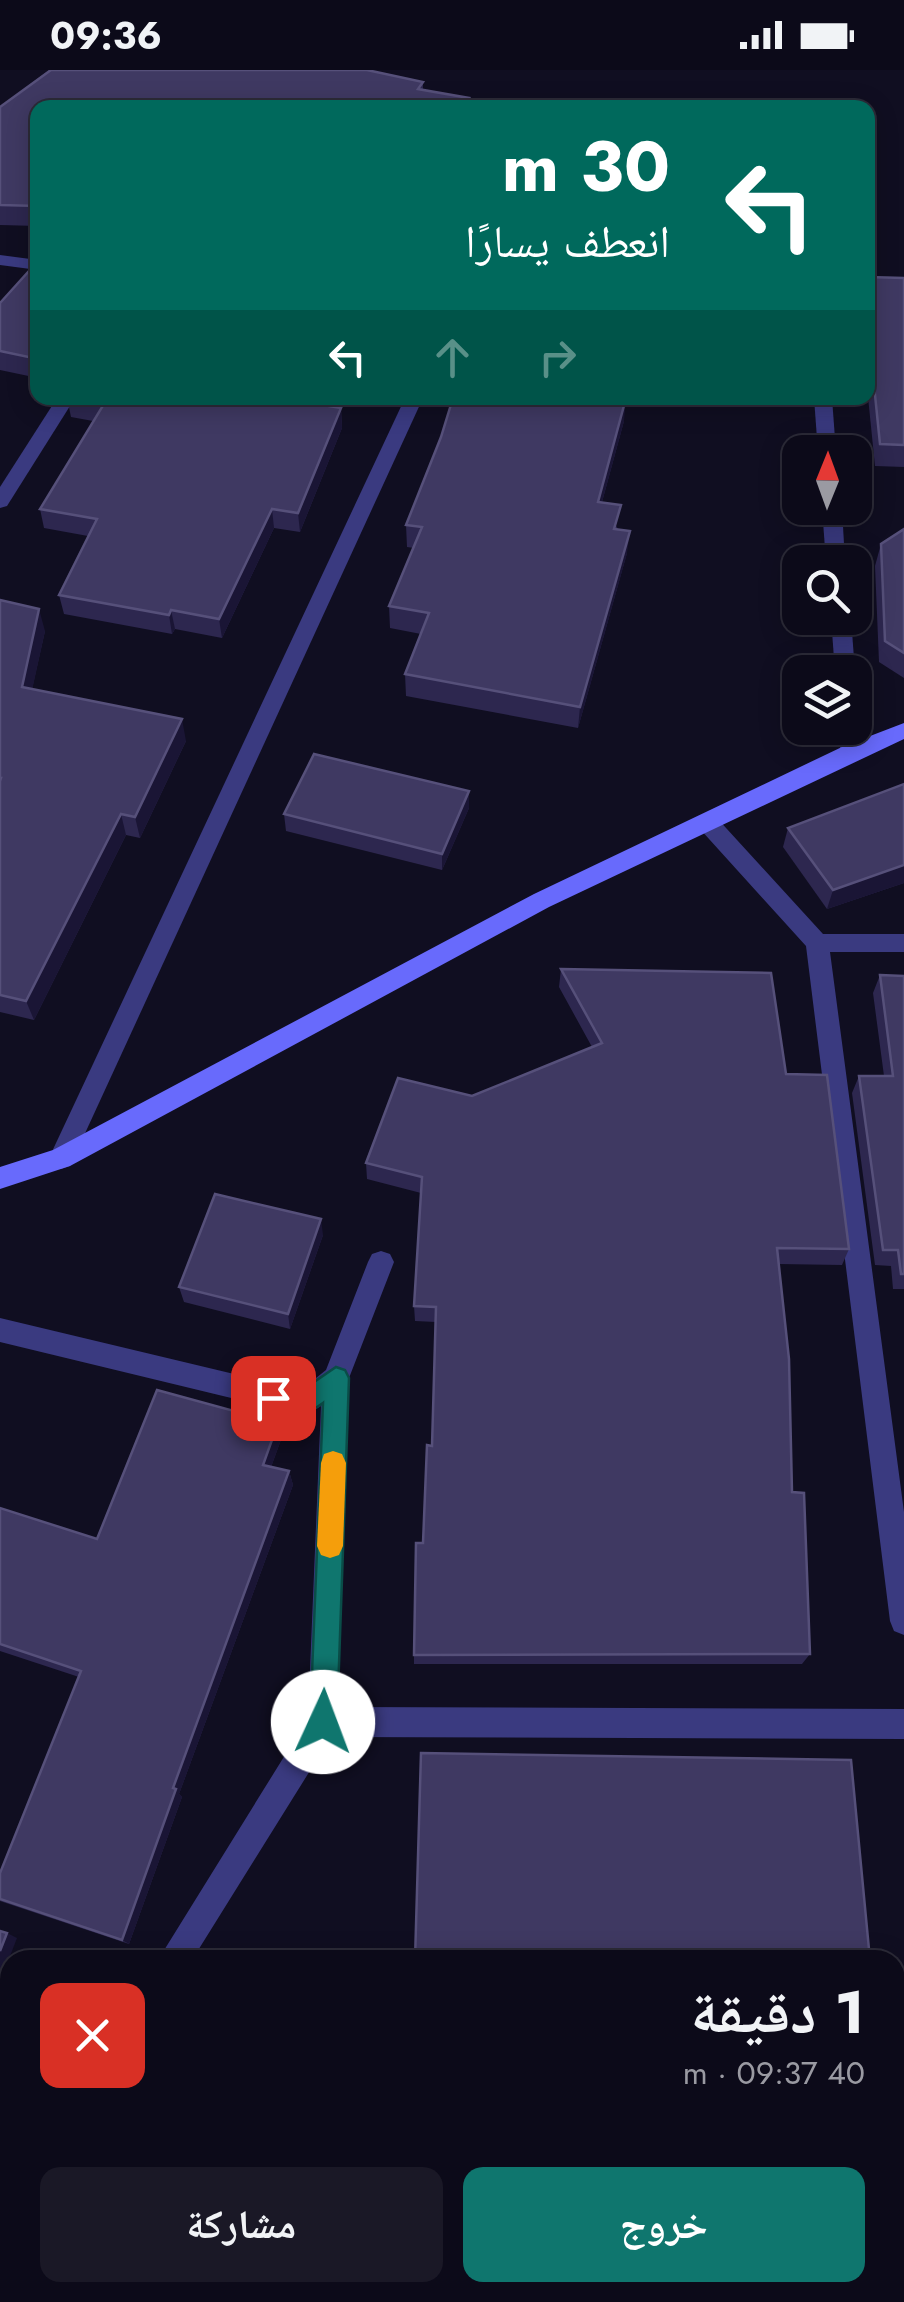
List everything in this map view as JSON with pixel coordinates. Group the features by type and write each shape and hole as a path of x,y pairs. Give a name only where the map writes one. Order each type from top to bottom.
{"street":[{"path":"0,260 30,264"},
{"path":"0,502 62,405"},
{"path":"61,1158 411,405"},
{"path":"824,405 826,435"},
{"path":"872,735 904,731"},
{"path":"0,1178 61,1158 595,872 708,823 838,745"},
{"path":"708,823 817,943 895,1485 904,1621"},
{"path":"817,943 904,943"},
{"path":"180,1950 323,1722 336,1378 381,1262"},
{"path":"0,1330 289,1400 305,1402 336,1378"},
{"path":"323,1722 904,1724"}],"building":[{"path":"51,70 367,70 423,82 418,89 469,98 30,100 30,206 0,205 0,107"},
{"path":"30,270 30,357 0,351 0,303"},
{"path":"875,277 904,278 904,445 880,444 875,395"},
{"path":"103,405 341,408 298,513 272,509 219,619 171,610 169,615 59,595 97,519 40,509"},
{"path":"451,405 624,405 598,502 621,505 614,529 630,531 580,707 405,674 429,613 389,606 422,527 406,525"},
{"path":"904,529 904,653 885,641 881,544"},
{"path":"0,600 39,609 22,687 182,719 135,817 121,814 26,1001 0,995"},
{"path":"314,754 469,791 442,854 284,814"},
{"path":"904,784 904,865 833,890 788,828"},
{"path":"561,969 771,973 786,1074 827,1075 849,1249 777,1248 789,1359 792,1492 804,1493 810,1654 414,1655 416,1543 423,1543 427,1445 432,1446 436,1307 414,1306 422,1177 366,1163 398,1078 472,1096 602,1043"},
{"path":"880,975 904,976 904,1274 898,1250 883,1250 859,1076 893,1076"},
{"path":"215,1194 321,1219 288,1314 179,1287"},
{"path":"157,1390 278,1423 263,1465 289,1471 122,1940 0,1899 0,1873 81,1671 0,1644 0,1508 97,1539"},
{"path":"421,1753 851,1760 869,1950 415,1950"},
{"path":"0,1931 7,1933 0,1950"}],"slow traffic":[{"path":"330,1546 333,1463"}],"route":[{"path":"273,1398 305,1402 336,1378 323,1722"}]}
